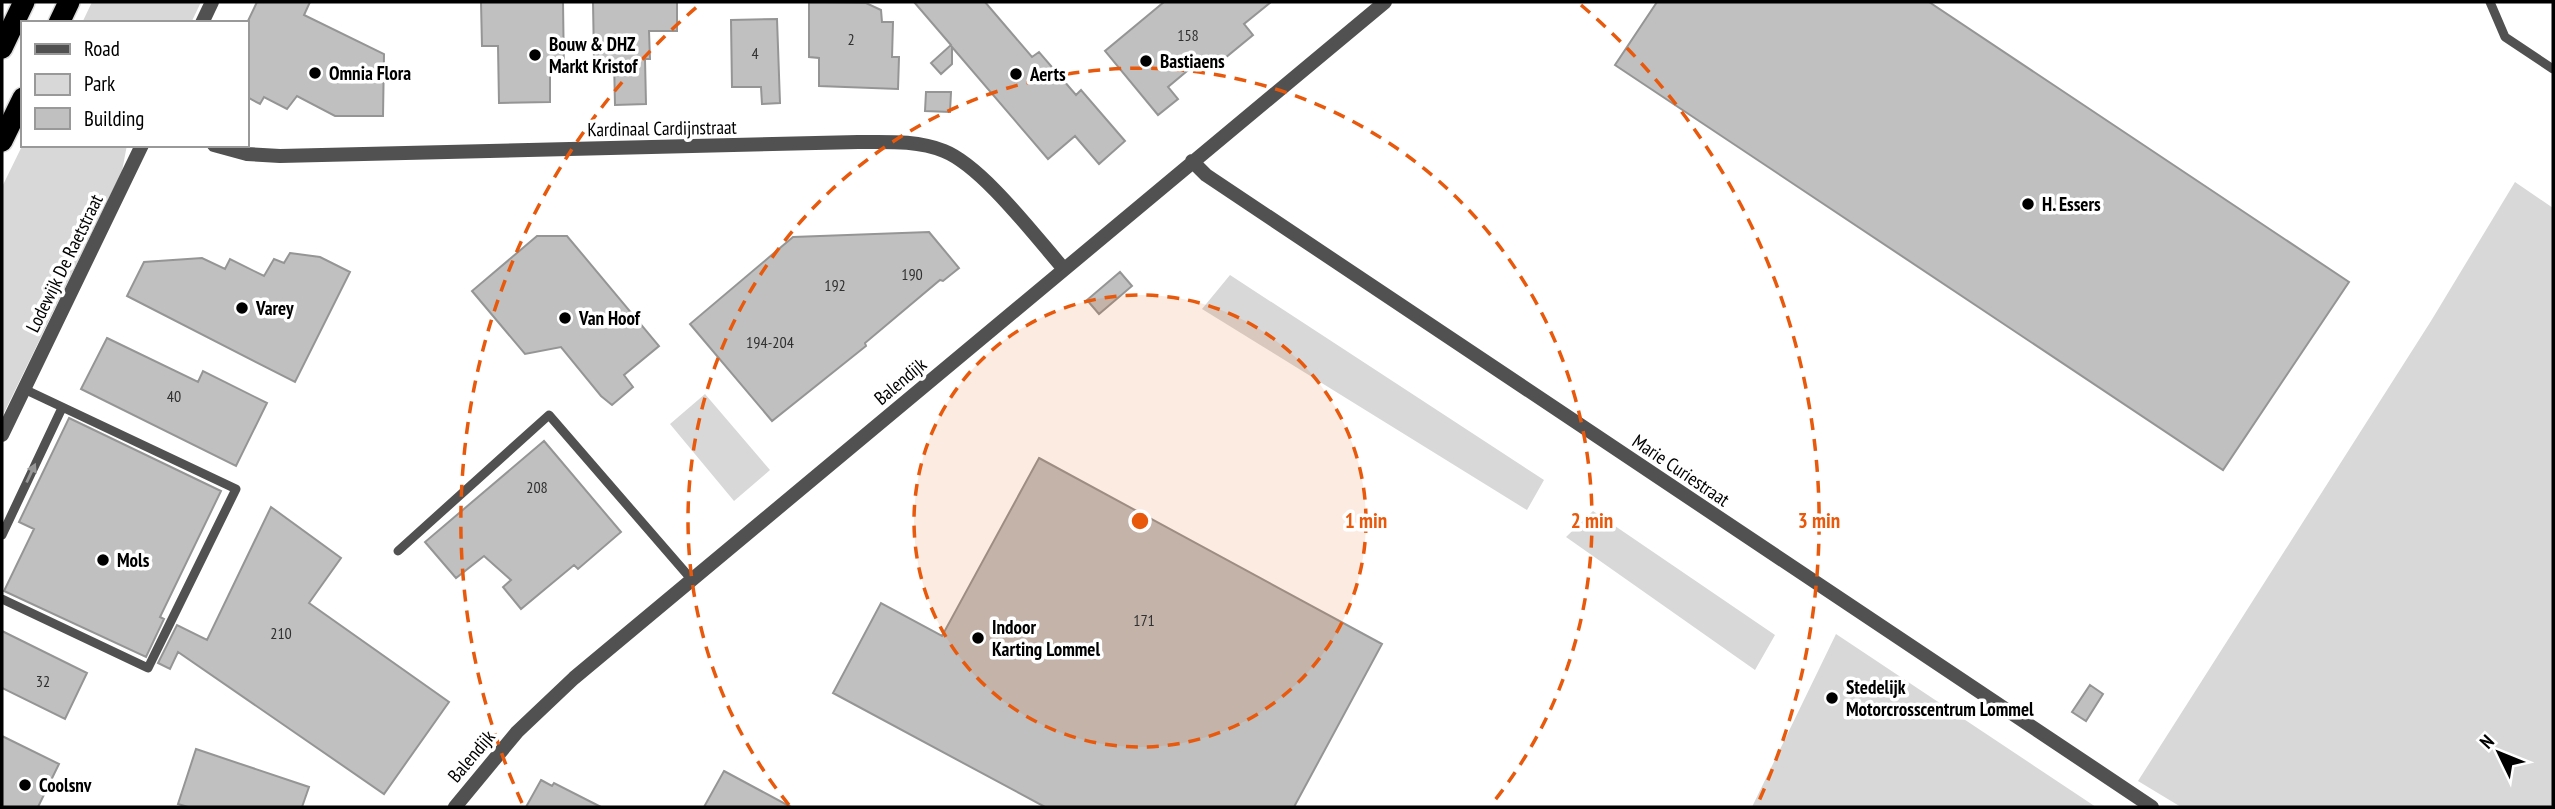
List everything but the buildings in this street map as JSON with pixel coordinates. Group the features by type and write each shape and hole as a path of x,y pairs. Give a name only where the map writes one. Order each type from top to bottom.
{"highway":[{"path":"2,48 24,2"},
{"path":"2,141 21,105"}],"street":[{"path":"203,21 212,2"},
{"name":"Balendijk","path":"455,807 489,763 542,707 1063,268 1385,2"},
{"name":"Kardinaal Cardijnstraat","path":"221,147 247,154 280,156 858,142 918,145 945,151 967,165 1063,268"},
{"name":"Lodewijk De Raetstraat","path":"2,435 141,147"},
{"name":"Marie Curiestraat","path":"1192,161 1206,175 1371,287 2152,807"}],"lane":[{"path":"2490,2 2505,37 2553,69"},
{"path":"2,599 148,668 236,489 24,389"},
{"path":"2,535 62,408"},
{"path":"398,551 549,415 692,580"}],"green space":[{"path":"92,2 201,2 192,21 83,21"},
{"path":"22,147 127,147 122,171 2,417 2,187"},
{"path":"2515,182 2553,208 2553,807 2181,807 2138,781 2431,321"},
{"path":"1230,275 1544,480 1527,510 1202,309"},
{"path":"705,394 770,470 734,501 670,424"},
{"path":"1593,511 1775,635 1755,670 1566,537"},
{"path":"1836,634 2096,807 1752,807"}],"place":[{"name":"Bouw & DHZ Markt Kristof","path":"535,55"},
{"name":"Bastiaens","path":"1146,61"},
{"name":"Omnia Flora","path":"315,73"},
{"name":"Aerts","path":"1016,74"},
{"name":"H. Essers","path":"2028,204"},
{"name":"Varey","path":"242,308"},
{"name":"Van Hoof","path":"565,318"},
{"name":"Mols","path":"103,560"},
{"name":"Indoor Karting Lommel","path":"978,638"},
{"name":"Stedelijk Motorcrosscentrum Lommel","path":"1832,698"},
{"name":"Coolsnv","path":"25,785"}]}
